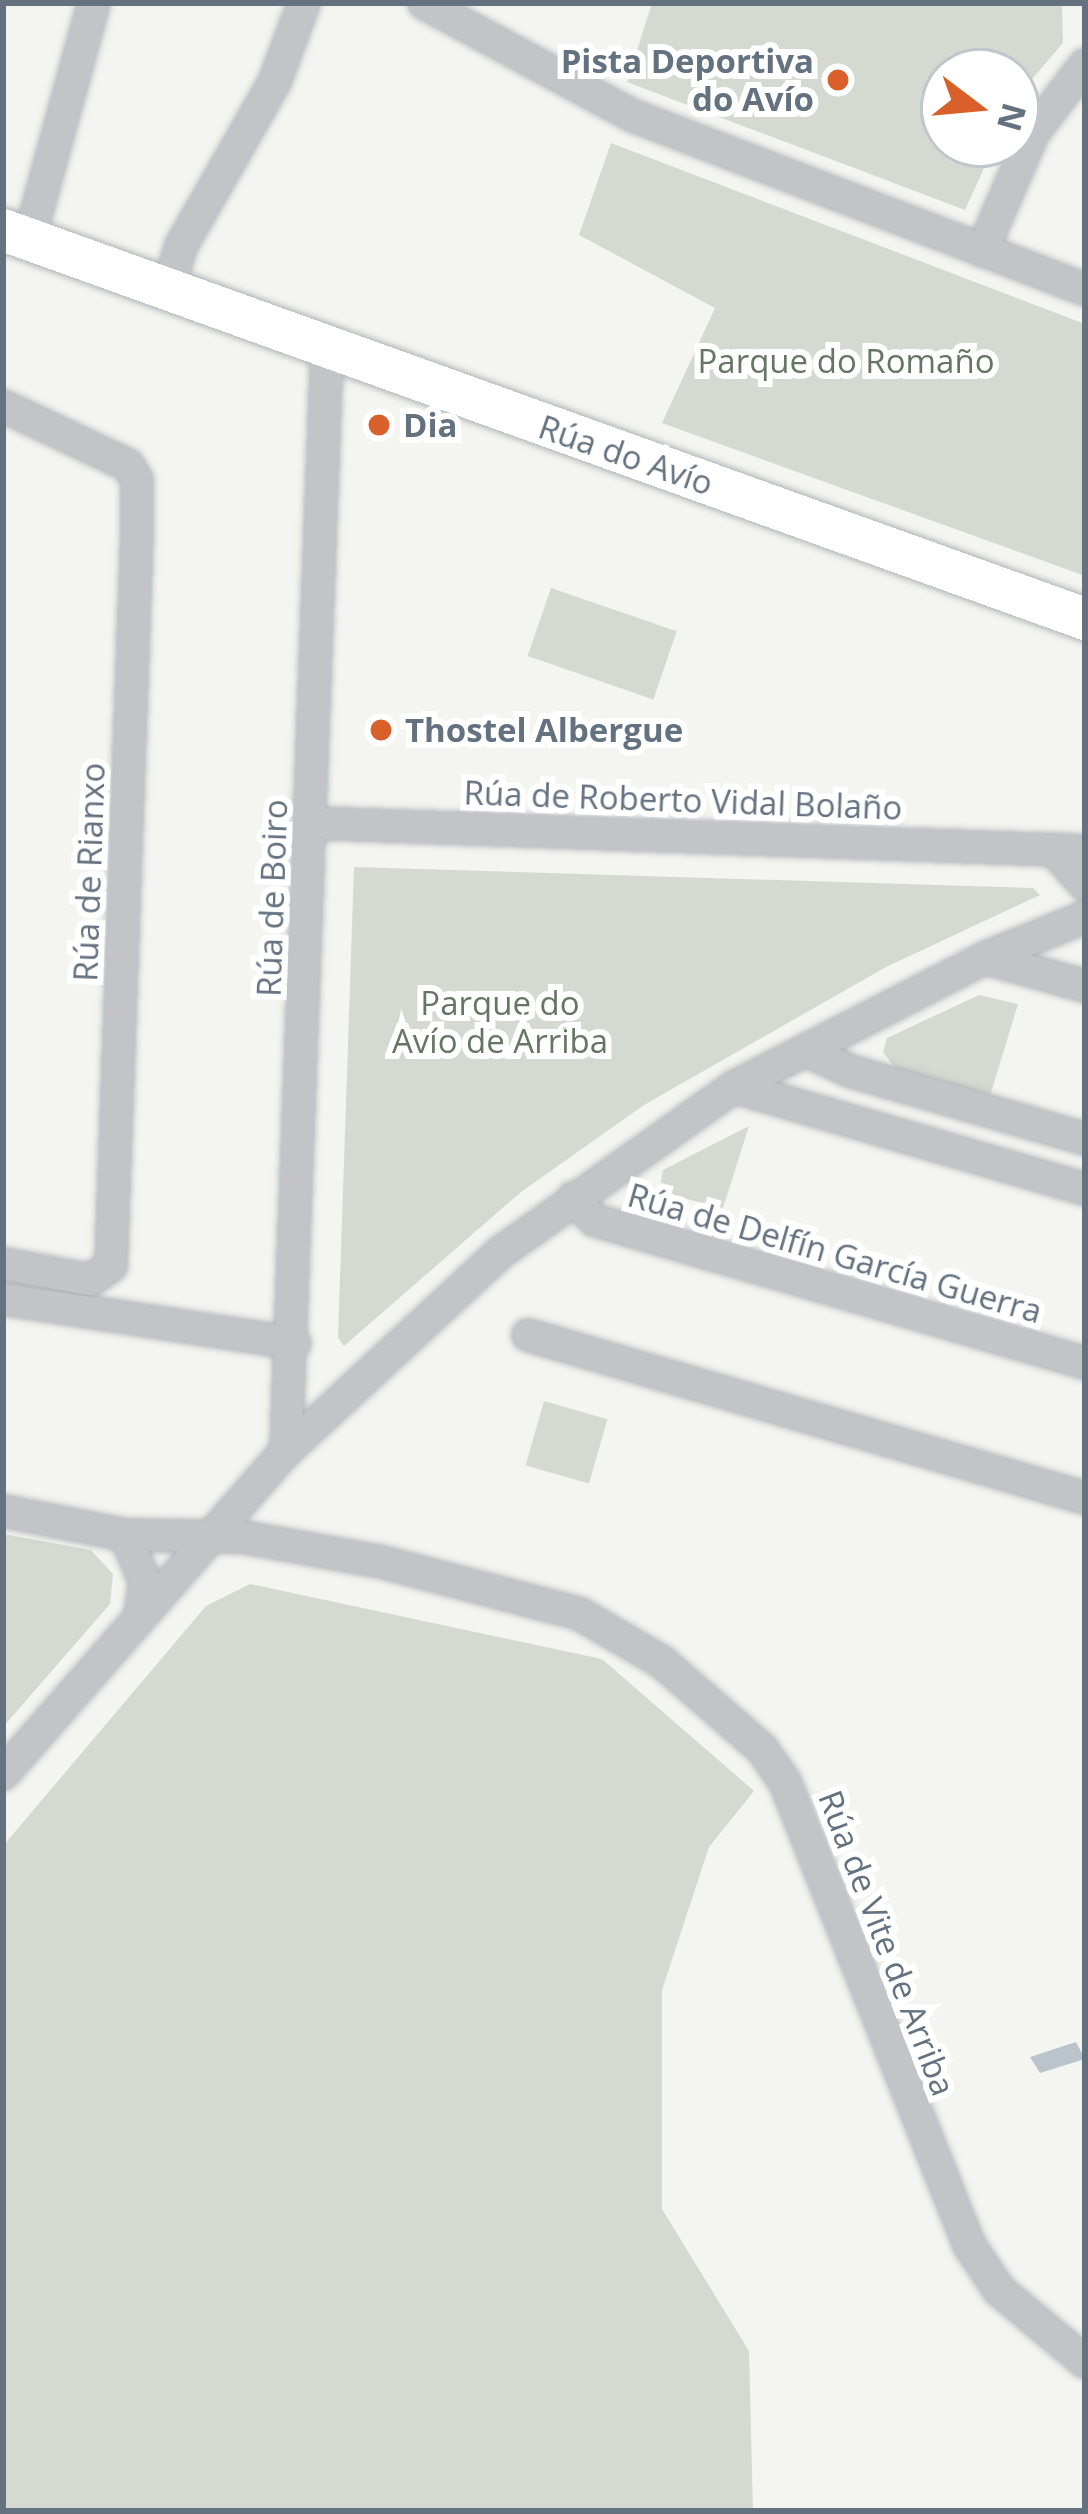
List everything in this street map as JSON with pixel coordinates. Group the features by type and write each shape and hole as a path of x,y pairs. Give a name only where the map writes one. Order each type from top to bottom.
{"main road":[{"name":"Rúa do Avío","path":"16,235 1085,619"}],"street":[{"path":"16,235 94,3"},
{"path":"168,291 181,246 274,81 304,3"},
{"path":"424,3 631,115 1085,289"},
{"path":"982,250 1033,133 1085,65"},
{"name":"Rúa de Boiro","path":"286,1450 296,1343 327,348"},
{"path":"3,406 3,426"},
{"name":"Rúa de Rianxo","path":"3,406 128,465 137,480 111,1266 96,1280 3,1264"},
{"name":"Rúa de Roberto Vidal Bolaño","path":"311,823 1085,851"},
{"path":"1053,849 1085,885"},
{"path":"3,1774 286,1450 436,1308 572,1198 734,1087 985,958 1085,917"},
{"path":"985,958 1085,986"},
{"path":"805,1050 850,1071 1085,1138"},
{"path":"734,1087 1085,1189"},
{"name":"Rúa de Delfín García Guerra","path":"572,1198 594,1220 1085,1363"},
{"path":"3,1299 296,1343"},
{"path":"528,1335 1085,1498"},
{"name":"Rúa de Vite de Arriba","path":"3,1511 125,1535 242,1537 382,1562 580,1614 621,1633 724,1713 762,1749 801,1811 970,2246 999,2290 1085,2362"},
{"path":"125,1535 145,1581 140,1616"}],"green space":[{"path":"652,3 1062,3 1063,43 1040,70 1040,48 920,48 920,168 984,168 965,210 627,82"},
{"name":"Parque do Romaño","path":"611,143 1085,324 1085,576 662,423 715,308 579,235"},
{"path":"551,588 677,631 653,699 528,656"},
{"name":"Parque do Avío de Arriba","path":"354,867 1033,888 1040,895 886,967 644,1105 521,1192 344,1346 338,1338"},
{"path":"979,995 1018,1004 990,1096 895,1068 883,1052 887,1038"},
{"path":"749,1126 723,1208 659,1192 663,1170"},
{"path":"544,1401 607,1419 589,1484 526,1465"},
{"path":"3,1534 91,1550 113,1574 110,1604 3,1727"},
{"path":"250,1584 602,1659 754,1791 709,1847 662,1990 662,2209 749,2351 753,2511 3,2511 3,1846 206,1606"}],"shaded area":[{"path":"1076,2042 1085,2059 1040,2073 1030,2057"}],"place":[{"name":"Pista Deportiva do Avío","path":"838,80"},
{"name":"Dia","path":"379,425"},
{"name":"Thostel Albergue","path":"381,730"}]}
